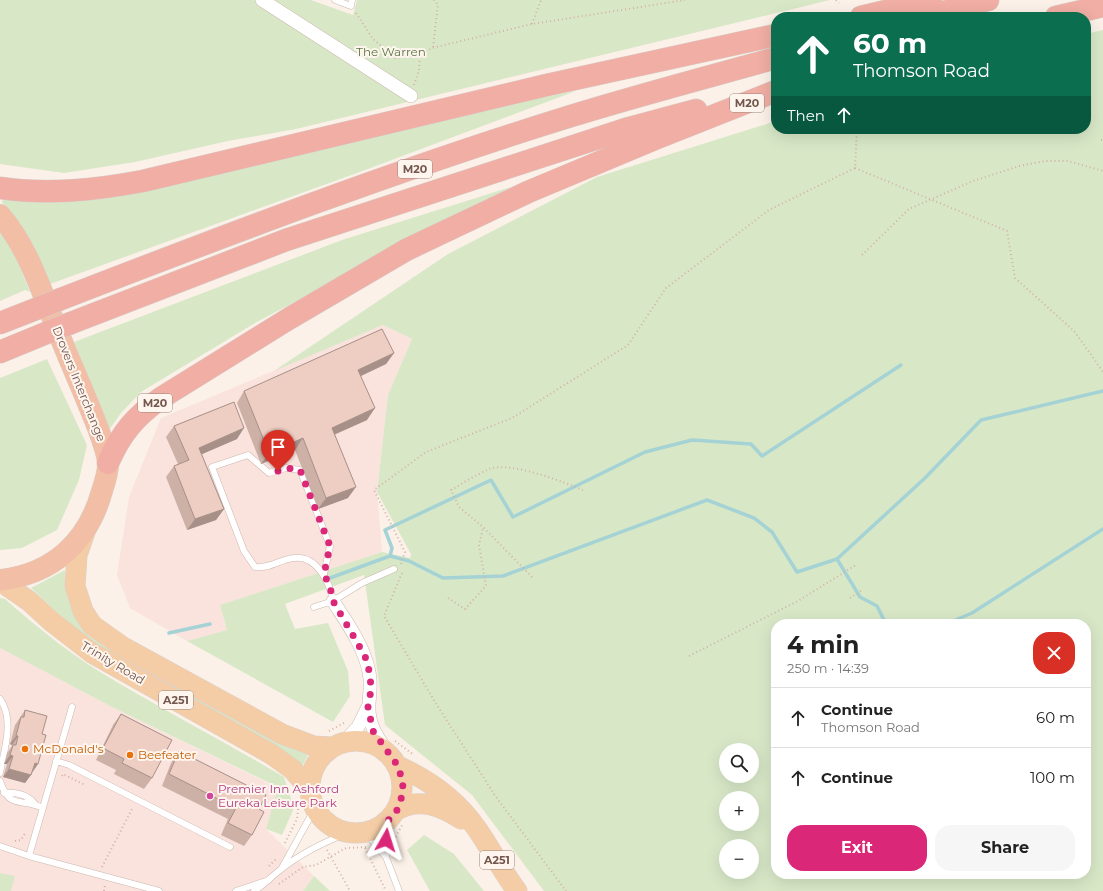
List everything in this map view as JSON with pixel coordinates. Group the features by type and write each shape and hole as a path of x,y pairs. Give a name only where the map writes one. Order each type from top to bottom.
{"highway":[{"path":"882,12 931,0"},
{"path":"944,12 988,0"},
{"path":"1077,12 1103,6"},
{"path":"0,188 30,192 78,191 144,181 547,85 771,36"},
{"name":"M20","path":"0,323 276,216 486,144 570,116 771,59"},
{"name":"M20","path":"0,352 71,322 286,240 629,128 771,91"},
{"name":"M20","path":"108,463 116,444 126,430 143,412 161,398 290,318 406,250 528,192 771,92"},
{"name":"Drovers Interchange","path":"0,215 7,223 24,251 97,426 108,463 100,498 85,532 67,553 54,562 18,578 0,581"}],"main road":[{"name":"Trinity Road","path":"85,532 77,555 75,586 83,611 92,625 123,647 282,734 314,746 359,740 370,742 439,790 459,806 477,828 517,891"},
{"name":"Trinity Road","path":"0,581 29,601 52,622 92,653 271,754 292,770 312,799 324,821 335,828 360,838 376,830 406,805 417,803 430,805 449,811 477,828"},
{"path":"312,799 312,773 318,761 338,744"},
{"path":"392,816 402,796 403,783 393,758"}],"street":[{"path":"262,0 411,96"},
{"path":"333,601 365,656 371,690 368,707 358,727 338,744"},
{"path":"368,707 373,731 393,758"}],"lane":[{"path":"335,0 352,3"},
{"path":"324,574 330,546 300,470 286,468 269,473 248,454 212,468 244,551 254,567 262,568 295,557 307,560 324,574 330,587 333,601"},
{"path":"314,607 333,601 362,584 394,569"},
{"path":"0,699 5,706 7,742 0,773"},
{"path":"29,856 72,706"},
{"path":"56,761 69,765 230,847"},
{"path":"0,781 4,793 9,799 26,804 35,804 43,808"},
{"path":"281,869 312,799"},
{"path":"392,816 386,857 399,891"},
{"path":"254,891 281,869 323,843 360,838 386,857"},
{"path":"0,846 29,856 98,874 133,888 159,891"},
{"path":"236,891 269,880"}],"path":[{"path":"432,48 438,5 434,0"},
{"path":"532,24 541,0"},
{"path":"352,3 373,40 396,58 420,55 432,48 532,24 685,0"},
{"path":"411,96 419,70 420,55"},
{"path":"855,168 857,134"},
{"path":"862,255 909,209 973,181 1019,166 1045,161 1068,161 1103,171"},
{"path":"566,891 496,797 435,702 384,616 402,574 401,565 405,552 394,534 374,490 426,452 512,418 628,345 666,288 770,210 855,168 1007,231 1015,278 1075,332 1103,372"},
{"path":"1099,366 1103,363"},
{"path":"532,577 483,527 458,505 451,490 491,469 531,472 584,490"},
{"path":"448,598 465,609 486,586 479,545 483,527"},
{"path":"689,656 798,601 839,577 856,565"},
{"path":"851,597 862,590"},
{"path":"98,874 136,800"},
{"path":"283,848 296,822"},
{"path":"360,838 386,891"},
{"path":"267,868 278,856"},
{"path":"273,887 303,868 316,865 330,856 350,891"}],"shaded area":[{"path":"383,325 412,339 388,395 377,492 382,552 220,605 227,630 187,641 130,608 117,575 129,497 161,418"},
{"path":"0,648 112,707 278,788 266,829 314,876 303,891 0,891"}],"green space":[{"name":"The Warren","path":"0,0 311,0 353,15 357,0 830,0 780,12 771,12 771,14 296,129 228,141 135,162 64,173 0,164"},
{"path":"1103,30 1103,891 544,891 472,795 385,725 364,575 285,604 295,629 328,623 348,671 350,696 333,722 187,641 227,630 220,605 382,552 410,558 411,554 377,492 388,395 412,339 383,325 274,371 448,254 597,177 771,123 771,134 1091,134 1091,33"},
{"path":"576,91 357,173 50,284 19,222 2,203 3,195 448,116"},
{"path":"511,187 255,323 141,392 121,413 109,430 74,342 342,240"},
{"path":"0,226 30,292 25,290 0,301"},
{"path":"47,359 87,445 79,480 57,530 22,548 0,550 0,378"},
{"path":"65,570 66,590 71,606 91,636 283,745 308,755 301,769 110,655 77,631 31,588"},
{"path":"0,598 5,599 58,643 100,672 284,777 294,808 282,835 266,829 278,787 112,707 0,648"},
{"path":"424,835 454,854 484,891 430,891 407,850"},
{"path":"0,873 15,876 11,891 0,891"},
{"path":"314,876 330,891 303,891"}],"building":[{"path":"382,329 394,353 358,370 375,408 332,428 356,487 326,498 303,438 269,453 244,391"},
{"path":"234,402 244,428 199,448 224,509 195,519 174,466 189,460 174,426"},
{"name":"McDonald's","path":"25,710 47,716 42,734 46,735 38,764 35,763 31,775 9,769 13,756 10,755 13,745 16,745 18,736 16,736 21,717 24,717"},
{"name":"Beefeater","path":"121,714 172,740 152,778 122,763 124,759 103,748"},
{"path":"179,751 266,795 259,809 264,812 252,835 228,823 236,808 169,774"}],"waterway":[{"path":"390,556 392,548 385,530 491,480 513,517 645,452 692,440 751,444 762,456 901,365"},
{"path":"330,578 390,556 409,561 443,578 503,576 707,500 754,518 772,532 797,572 837,559 925,478 981,420 1103,391"},
{"path":"958,619 972,613 1103,529"},
{"path":"837,559 860,597 877,606 884,619"},
{"path":"169,633 210,624"}],"place":[{"name":"McDonald's","path":"25,749"},
{"name":"Beefeater","path":"130,755"},
{"name":"Premier Inn Ashford Eureka Leisure Park","path":"210,796"}],"route":[{"path":"278,471 286,468 300,470 330,546 324,574 330,587 333,601 365,656 370,674 371,690 368,707 373,731 398,766 403,783 402,796 397,810 387,822 386,840"}]}
